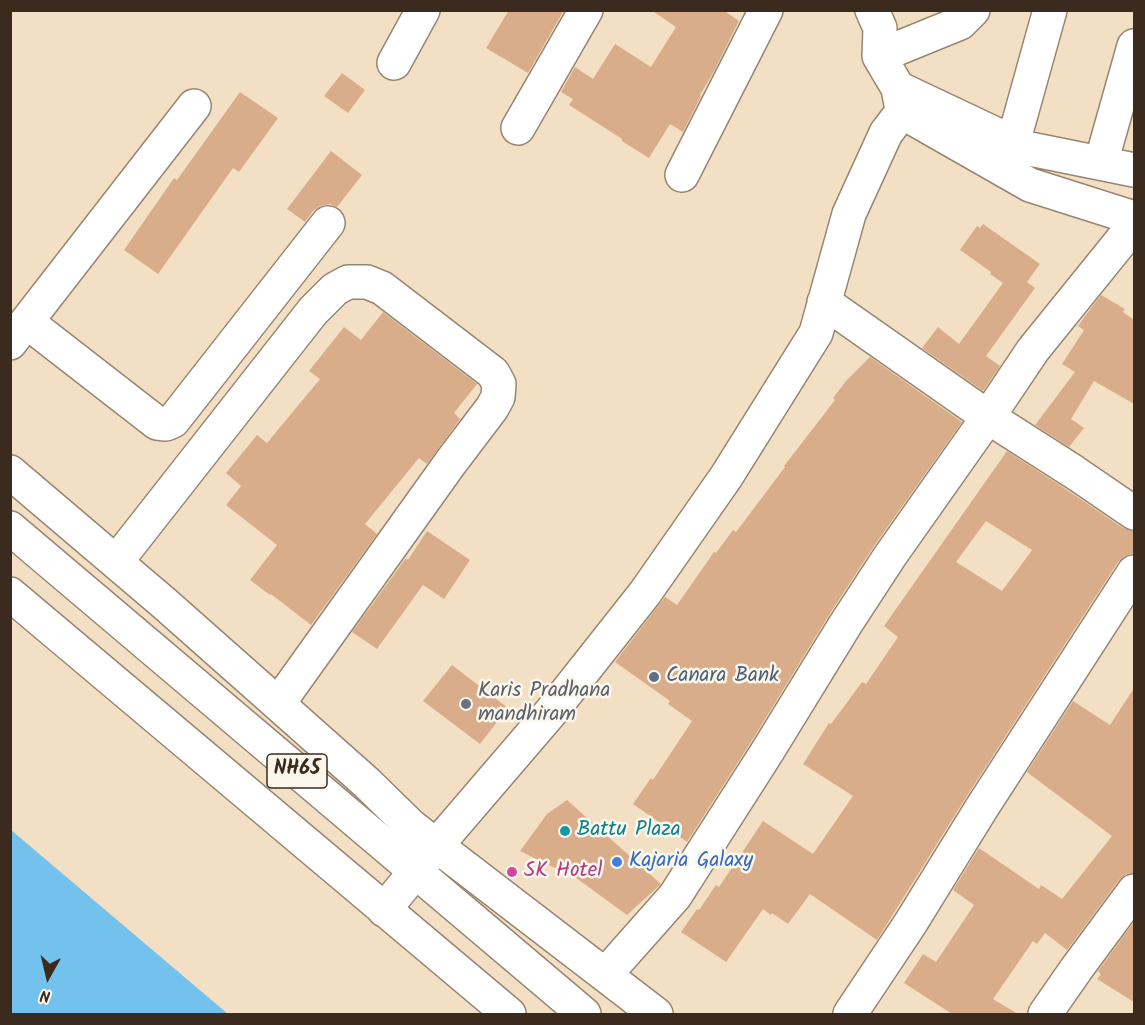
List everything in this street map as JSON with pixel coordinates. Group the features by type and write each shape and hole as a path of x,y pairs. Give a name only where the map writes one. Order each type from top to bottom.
{"main road":[{"path":"394,63 423,10"},
{"path":"518,128 586,10"},
{"path":"682,175 766,10"},
{"path":"384,910 551,712 645,593 726,477 816,333 849,214 900,100 880,26 960,23 974,10"},
{"path":"1013,143 1050,10"},
{"path":"1101,163 1134,46"},
{"path":"900,100 1025,148 1134,170"},
{"path":"900,100 1030,185 1134,218"},
{"path":"194,106 19,333 158,423 166,424 173,421 328,223"},
{"path":"605,975 675,896 877,576 1033,350 1134,225"},
{"path":"116,562 313,311 334,289 348,282 367,282 382,288 493,373 500,384 498,397 492,408 278,704"},
{"path":"824,302 988,417 1134,513"},
{"path":"10,472 278,704 367,783 411,826 656,1014"},
{"name":"NH65","path":"10,528 584,1014"},
{"path":"850,1014 910,924 981,809 1134,572"},
{"name":"NH65","path":"10,594 509,1014"},
{"path":"1045,1014 1134,891"}],"water":[{"path":"11,830 228,1014 11,1014"}],"building":[{"path":"509,10 564,10 528,73 486,48"},
{"path":"651,10 723,10 739,21 683,132 670,124 649,158 569,105 573,99 561,92 575,67 593,79 615,44 651,67 676,27"},
{"path":"342,73 365,90 348,113 324,96"},
{"path":"240,92 278,118 239,172 233,168 158,274 124,250 174,178 177,180"},
{"path":"331,151 362,175 337,207 330,204 320,206 305,222 287,209"},
{"path":"983,224 1040,264 1027,282 1035,288 986,356 1000,366 983,391 922,348 938,327 959,344 1003,283 960,250 977,226 980,228"},
{"path":"1101,295 1125,309 1123,312 1134,320 1134,404 1094,381 1071,419 1084,428 1069,447 1035,425 1075,372 1062,364 1084,330 1078,326"},
{"path":"383,312 477,384 454,413 460,419 427,464 419,458 365,524 377,534 311,625 250,580 277,545 226,505 241,486 226,473 257,435 267,443 320,379 309,371 344,327 361,340"},
{"path":"870,357 962,422 874,546 687,842 633,804 651,778 653,780 692,721 668,704 670,701 615,662 665,597 677,605 714,552 716,553 733,530 736,532 835,400 833,398 846,381"},
{"path":"1007,451 1123,528 1134,531 1134,553 1118,562 877,940 810,894 788,924 763,909 726,962 681,932 716,885 719,887 763,821 813,854 853,796 803,764 829,723 831,724 862,682 866,684 898,637 884,626","holes":["986,521 1032,550 1002,591 956,562"]},
{"path":"427,531 470,560 444,599 423,585 377,649 352,632 406,558 408,560"},
{"name":"Karis Pradhana mandhiram","path":"452,665 508,708 480,744 423,701"},
{"path":"1134,688 1134,873 1126,874 1119,880 1067,950 1045,933 1037,944 1033,941 993,999 1018,1014 952,1014 904,983 923,954 936,962 974,905 953,890 979,848 1039,889 1041,885 1062,899 1112,836 1027,772 1073,701 1110,725"},
{"path":"567,800 661,884 627,915 561,867 559,870 520,851 547,814"},
{"path":"1134,922 1134,1002 1097,979 1101,974 1098,971"}],"place":[{"name":"Canara Bank","path":"654,677"},
{"name":"Karis Pradhana mandhiram","path":"466,704"},
{"name":"Battu Plaza","path":"565,831"},
{"name":"Kajaria Galaxy","path":"617,862"},
{"name":"SK Hotel","path":"512,872"}]}
